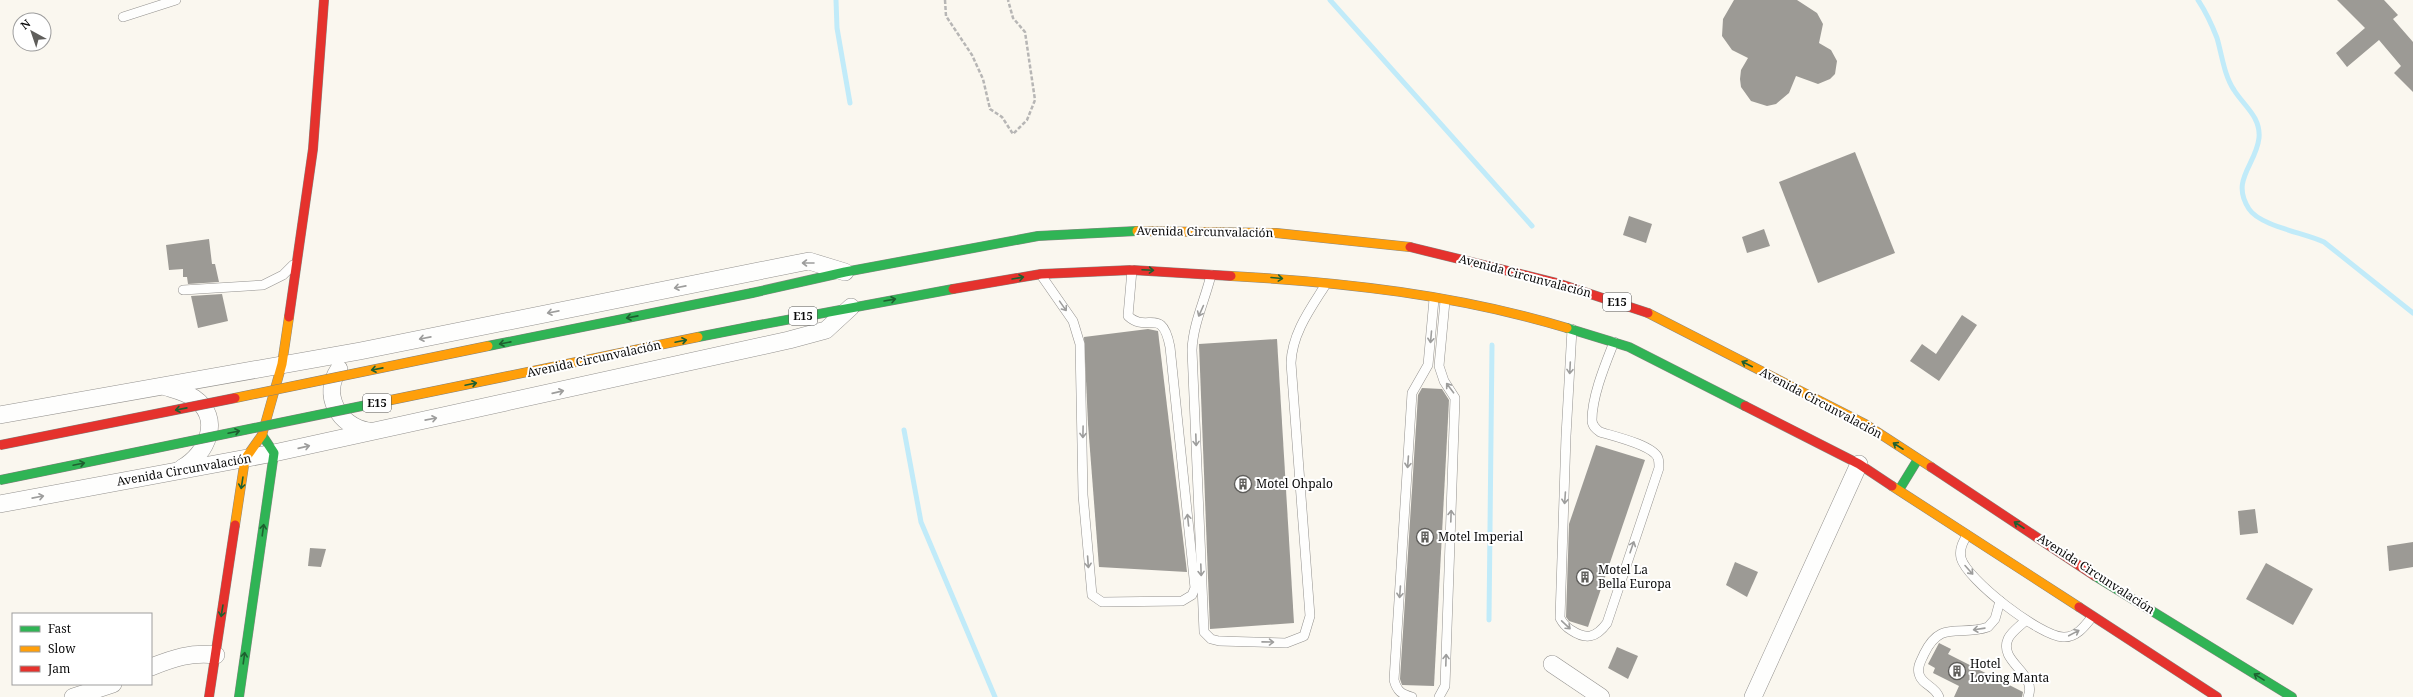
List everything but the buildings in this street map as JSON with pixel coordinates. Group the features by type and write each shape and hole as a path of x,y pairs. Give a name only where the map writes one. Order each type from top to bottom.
{"main road":[{"path":"209,697 245,459 262,435 282,364 313,149 324,0"},
{"name":"Avenida Circunvalación","path":"0,445 752,293 845,272 1038,236 1121,231 1276,233 1407,246 1557,283 1645,311 1865,424 2099,578 2292,697"},
{"name":"Avenida Circunvalación","path":"0,480 851,307 1041,274 1132,270 1211,274 1326,283 1405,292 1540,320 1629,347 1859,464 2217,697"},
{"path":"239,697 274,453 262,435"},
{"path":"1899,490 1918,458"}],"street":[{"name":"Avenida Circunvalación","path":"0,415 360,351 809,261 845,272"},
{"name":"Avenida Circunvalación","path":"0,504 274,453 368,432 498,406 789,340 826,330 851,307"},
{"name":"Avenida Circunvalación","path":"360,351 345,361 337,373 332,386 332,400 335,409 350,426 368,432"},
{"path":"164,386 184,392 195,399 208,415 210,426 206,445 198,456 178,470"},
{"path":"1752,697 1859,464"},
{"path":"152,667 178,656 198,653 216,655"},
{"path":"1552,664 1601,697"},
{"path":"73,697 110,685"}],"lane":[{"path":"122,17 176,0"},
{"path":"183,290 263,285 283,275 298,260"},
{"path":"1041,274 1073,321 1080,344 1083,495 1092,595 1102,602 1182,601 1192,595 1195,588 1170,347 1167,335 1158,322 1138,322 1128,316 1132,270"},
{"path":"1211,274 1205,301 1198,318 1192,350 1204,632 1211,639 1219,641 1286,643 1304,636 1307,630 1310,616 1291,351 1306,316 1326,283"},
{"path":"1412,697 1402,694 1397,689 1394,680 1412,393 1428,365 1434,298"},
{"path":"1439,697 1445,686 1455,398 1441,375 1439,366 1445,301"},
{"path":"1572,329 1566,436 1560,618 1565,626 1581,636 1588,638 1600,631 1606,623 1659,468 1659,458 1654,452 1646,447 1600,432 1594,428 1591,421 1599,382 1614,342"},
{"path":"1967,535 1961,550 1963,563 2000,601 2025,621 2041,630 2063,637 2072,636 2084,627 2092,617"},
{"path":"1939,697 1935,690 1920,678 1918,672 1918,666 1930,641 1944,632 1988,627 1995,618 2000,601"},
{"path":"2025,621 2008,638 2007,648 2011,659 2028,680 2030,690 2028,697"}],"path":[{"path":"945,0 946,16 972,55 984,79 990,109 1002,117 1013,134 1027,120 1035,100 1025,32 1013,18 1008,0"}],"waterway":[{"path":"836,0 837,28 850,103"},
{"path":"1330,0 1532,226"},
{"path":"2198,0 2204,9 2217,38 2231,84 2238,96 2255,118 2259,131 2257,148 2243,181 2242,189 2244,199 2249,209 2255,215 2273,225 2324,242 2413,313"},
{"path":"1489,620 1492,345"},
{"path":"904,430 921,522 995,697"}],"traffic: fast":[{"path":"752,293 845,272 1038,236 1137,231"},
{"path":"754,326 953,289"},
{"path":"488,346 752,293"},
{"path":"698,337 754,326"},
{"path":"1567,328 1629,347 1745,406"},
{"path":"0,480 391,400"},
{"path":"239,697 274,453 262,435"},
{"path":"1899,490 1918,459"},
{"path":"2095,576 2292,697"}],"traffic: slow":[{"path":"1137,231 1276,233 1410,247"},
{"path":"1231,276 1358,286 1400,292 1484,307 1567,328"},
{"path":"1648,313 1865,424 1931,467"},
{"path":"235,525 245,459 262,435 282,364 289,317"},
{"path":"391,400 698,337"},
{"path":"235,398 488,346"},
{"path":"1892,486 2079,607"}],"traffic: jam":[{"path":"289,317 313,149 324,0"},
{"path":"1410,247 1557,283 1648,313"},
{"path":"953,289 1041,274 1132,270 1231,276"},
{"path":"0,445 235,398"},
{"path":"1745,406 1859,464 1892,486"},
{"path":"1931,467 2095,576"},
{"path":"209,697 235,525"},
{"path":"2079,607 2217,697"}],"place":[{"name":"Motel Ohpalo","path":"1243,484"},
{"name":"Motel Imperial","path":"1425,537"},
{"name":"Motel La Bella Europa","path":"1585,577"},
{"name":"Hotel Loving Manta","path":"1957,671"}]}
